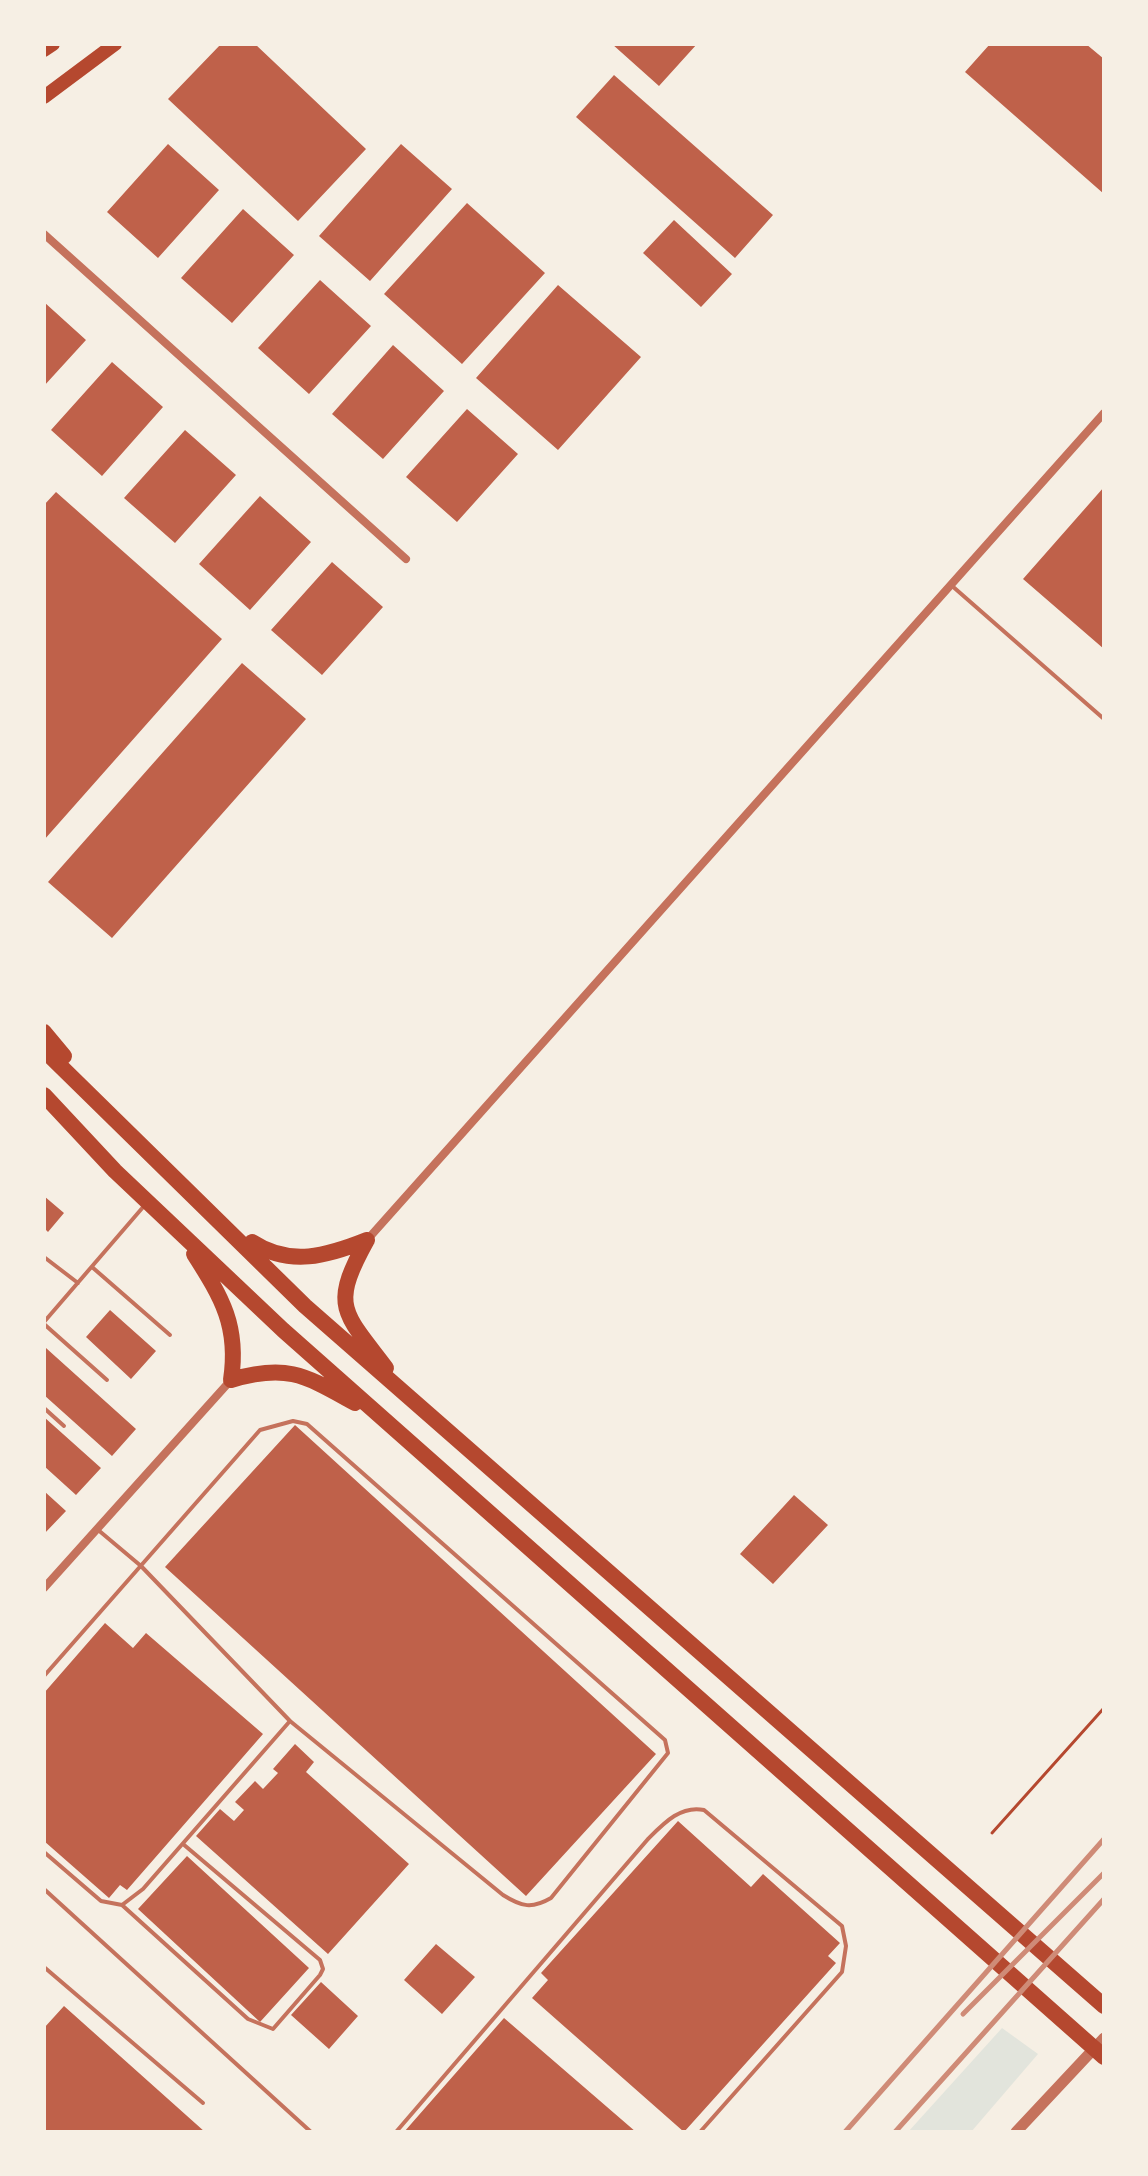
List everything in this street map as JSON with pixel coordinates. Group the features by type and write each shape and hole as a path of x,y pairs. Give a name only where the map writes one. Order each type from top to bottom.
{"highway":[{"path":"44,1032 127,1130"},
{"path":"44,1050 305,1306 1104,2006"},
{"path":"44,1095 147,1202 381,1417 1104,2057"},
{"path":"44,1112 115,1171"},
{"path":"220,1221 271,1255 307,1258 333,1254 367,1240"},
{"path":"182,1234 232,1324 236,1349 231,1380 278,1370 311,1379 381,1417"},
{"path":"367,1240 349,1272 343,1299 354,1325 412,1401"}],"main road":[{"path":"44,50 53,44"},
{"path":"44,97 115,44"}],"street":[{"path":"44,234 406,559"},
{"path":"367,1240 1104,413"},
{"path":"44,1588 231,1380"},
{"path":"1016,2132 1104,2038"}],"lane":[{"path":"951,585 1104,719"},
{"path":"107,1380 44,1323 147,1202"},
{"path":"44,1257 78,1283"},
{"path":"92,1267 170,1335"},
{"path":"44,1408 64,1426"},
{"path":"44,1676 141,1566 260,1430 293,1421 307,1424 657,1729 665,1740 668,1753 551,1898 536,1907 519,1906 290,1721 141,1566 97,1529"},
{"path":"122,1905 143,1889 290,1721"},
{"path":"396,2132 648,1839 668,1821 691,1808 704,1810 842,1926 846,1946 842,1972 700,2132"},
{"path":"44,1852 101,1901 122,1905 248,2019 273,2029 320,1975 323,1969 320,1960 183,1844"},
{"path":"44,1889 311,2132"},
{"path":"44,1967 203,2103"}],"path":[{"path":"992,1833 1104,1708"}],"shaded area":[{"path":"1002,2028 1038,2054 971,2132 908,2132"}],"building":[{"path":"221,44 255,44 366,149 298,221 168,99"},
{"path":"612,44 697,44 659,86"},
{"path":"990,44 1086,44 1104,59 1104,194 965,72"},
{"path":"614,75 773,215 735,258 576,117"},
{"path":"168,144 219,190 158,258 107,212"},
{"path":"401,144 452,189 370,281 319,236"},
{"path":"467,203 545,273 462,364 384,294"},
{"path":"243,209 294,255 232,323 181,278"},
{"path":"674,220 732,274 701,307 643,253"},
{"path":"320,280 371,326 309,394 258,348"},
{"path":"558,285 641,357 558,450 476,378"},
{"path":"44,302 86,340 44,386"},
{"path":"393,345 444,391 383,459 332,414"},
{"path":"112,362 163,407 102,476 51,430"},
{"path":"467,409 518,454 457,522 406,477"},
{"path":"185,430 236,475 175,543 124,498"},
{"path":"1104,487 1104,649 1023,579"},
{"path":"56,492 222,639 44,840 44,505"},
{"path":"260,496 311,542 250,610 199,564"},
{"path":"332,562 383,607 322,675 271,630"},
{"path":"242,663 306,719 112,938 48,882"},
{"path":"44,1196 64,1213 48,1232 44,1228"},
{"path":"110,1310 156,1351 131,1379 86,1337"},
{"path":"46,1348 136,1429 112,1456 44,1395"},
{"path":"44,1417 101,1468 76,1495 44,1466"},
{"path":"295,1425 656,1754 526,1896 165,1567"},
{"path":"44,1491 66,1511 44,1534"},
{"path":"794,1495 828,1525 773,1584 740,1554"},
{"path":"105,1623 133,1648 146,1633 263,1734 127,1890 120,1885 109,1898 44,1841 44,1693"},
{"path":"295,1744 314,1762 306,1772 409,1864 328,1954 196,1836 220,1809 234,1821 244,1810 235,1802 255,1781 263,1789 278,1773 273,1769"},
{"path":"678,1821 751,1887 763,1874 840,1943 828,1956 836,1963 684,2132 532,1998 548,1980 541,1973"},
{"path":"187,1856 309,1968 260,2022 138,1909"},
{"path":"436,1944 475,1977 442,2014 404,1980"},
{"path":"321,1982 358,2016 329,2049 291,2015"},
{"path":"64,2006 205,2132 44,2132 44,2028"},
{"path":"504,2018 636,2132 404,2132"}],"railway":[{"path":"845,2132 1104,1839"},
{"path":"963,2014 1104,1873"},
{"path":"895,2132 1104,1899"}]}
